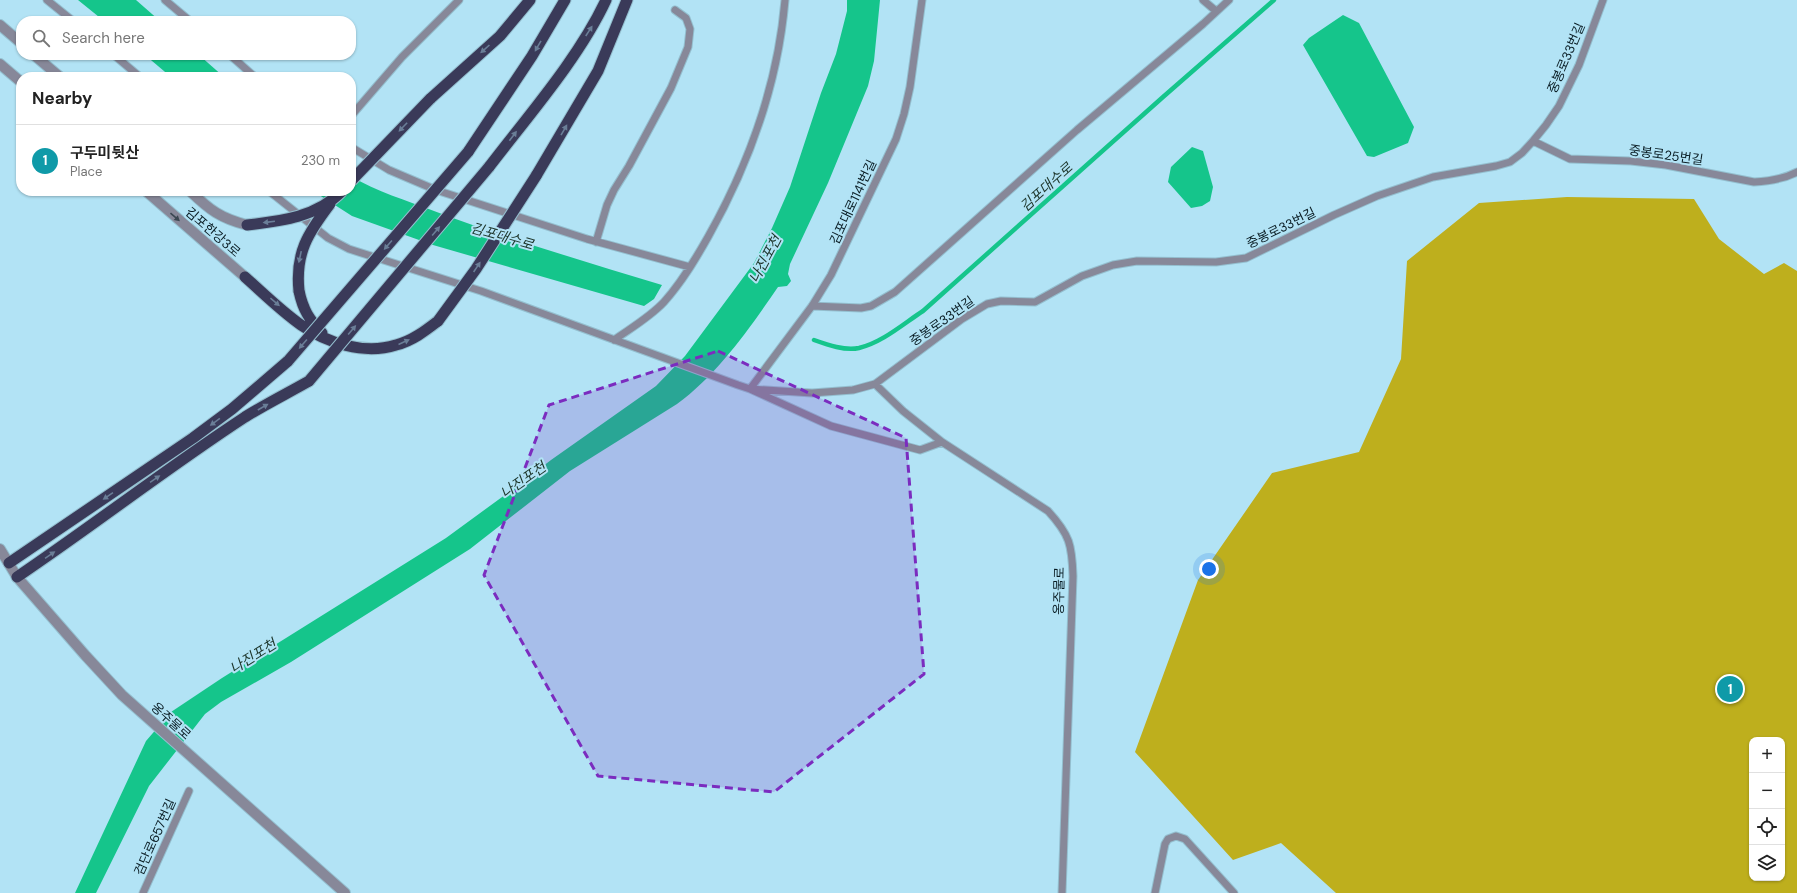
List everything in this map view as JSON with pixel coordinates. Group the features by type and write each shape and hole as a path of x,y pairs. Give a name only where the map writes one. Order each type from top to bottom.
{"highway":[{"path":"356,176 430,99 500,36 530,0"},
{"path":"9,563 193,438 232,409 288,361 468,152 532,56 565,0"},
{"path":"17,577 78,535 126,498 246,416 308,381 489,167 572,58 598,17 606,0"},
{"path":"245,277 301,325 328,340 355,347 374,349 396,345 420,335 438,321 476,270 536,176 598,71 627,0"},
{"path":"328,340 310,320 302,306 297,272 301,252 318,219 337,196"},
{"path":"248,225 292,219 311,212 333,200"}],"street":[{"path":"0,25 16,39"},
{"path":"40,60 54,72"},
{"path":"0,64 16,78"},
{"name":"김포한강3로","path":"152,196 245,277"},
{"name":"김포한강3로","path":"195,196 210,210 229,220 248,225"},
{"name":"옹주물로","path":"0,549 17,577 122,695 345,893"}],"lane":[{"path":"47,0 67,16"},
{"path":"165,0 184,16"},
{"path":"356,110 402,57 459,0"},
{"path":"614,340 648,316 663,303 678,286 728,202 773,80 779,49 785,0"},
{"name":"김포대로1141번길","path":"750,389 812,306 845,249 896,139 904,114 910,87 922,0"},
{"path":"1203,0 1216,11"},
{"path":"812,306 861,308 871,306 895,292 1072,135 1229,0"},
{"name":"중봉로33번길","path":"875,384 968,315 987,304 1001,301 1035,302 1082,276 1113,265 1137,261 1216,262 1246,258 1334,215 1377,196 1432,177 1496,166 1510,162 1522,153 1546,125 1570,86 1603,0"},
{"path":"596,242 612,195 671,88 688,47 690,28 686,18 675,10"},
{"path":"120,60 134,72"},
{"path":"236,60 249,72"},
{"name":"중봉로25번길","path":"1533,140 1570,159 1632,161 1666,165 1754,182 1787,177 1797,172"},
{"path":"356,151 389,170 436,190 483,207 596,242 690,267"},
{"path":"275,196 328,238 349,249 438,276 750,389 831,426 920,450 942,442"},
{"path":"750,389 812,393 853,390 875,384"},
{"name":"옹주물로","path":"875,384 903,412 942,442 1048,511 1068,536 1072,551 1072,618 1062,893"},
{"name":"검단로657번길","path":"143,893 190,791"},
{"path":"1155,893 1165,844 1168,839 1176,836 1185,840 1234,893"}],"highlighted area":[{"path":"718,351 906,438 924,674 774,792 598,776 484,575 549,405"}],"shaded area":[{"path":"1567,197 1694,199 1719,239 1764,274 1784,263 1797,271 1797,893 1336,893 1281,843 1233,860 1135,752 1198,580 1272,473 1359,452 1401,359 1407,261 1479,203"}],"water":[{"path":"78,0 136,0 154,16 98,16"},
{"name":"나진포천","path":"847,0 880,0 874,61 868,86 828,183 790,264 788,274 791,281 787,286 778,287 732,350 706,379 677,404 570,471 470,549 291,662 221,702 205,714 149,786 96,893 75,893 146,741 171,712 222,678 446,538 551,460 656,386 685,356 754,263 772,228 790,187 821,93 836,54 847,11"},
{"path":"1343,15 1359,23 1414,127 1408,143 1374,157 1367,156 1303,45 1309,38"},
{"path":"151,60 205,60 218,72 165,72"},
{"path":"1192,147 1203,151 1213,187 1210,201 1202,206 1191,208 1168,182 1171,167"},
{"path":"356,179 381,191 462,221 548,250 662,285 654,299 644,306 433,245 352,216 321,196 356,196"}],"waterway":[{"name":"김포대수로","path":"814,340 842,348 859,348 885,337 923,311 1274,0"}],"place":[{"name":"구두미뒷산","path":"1730,689"}]}
